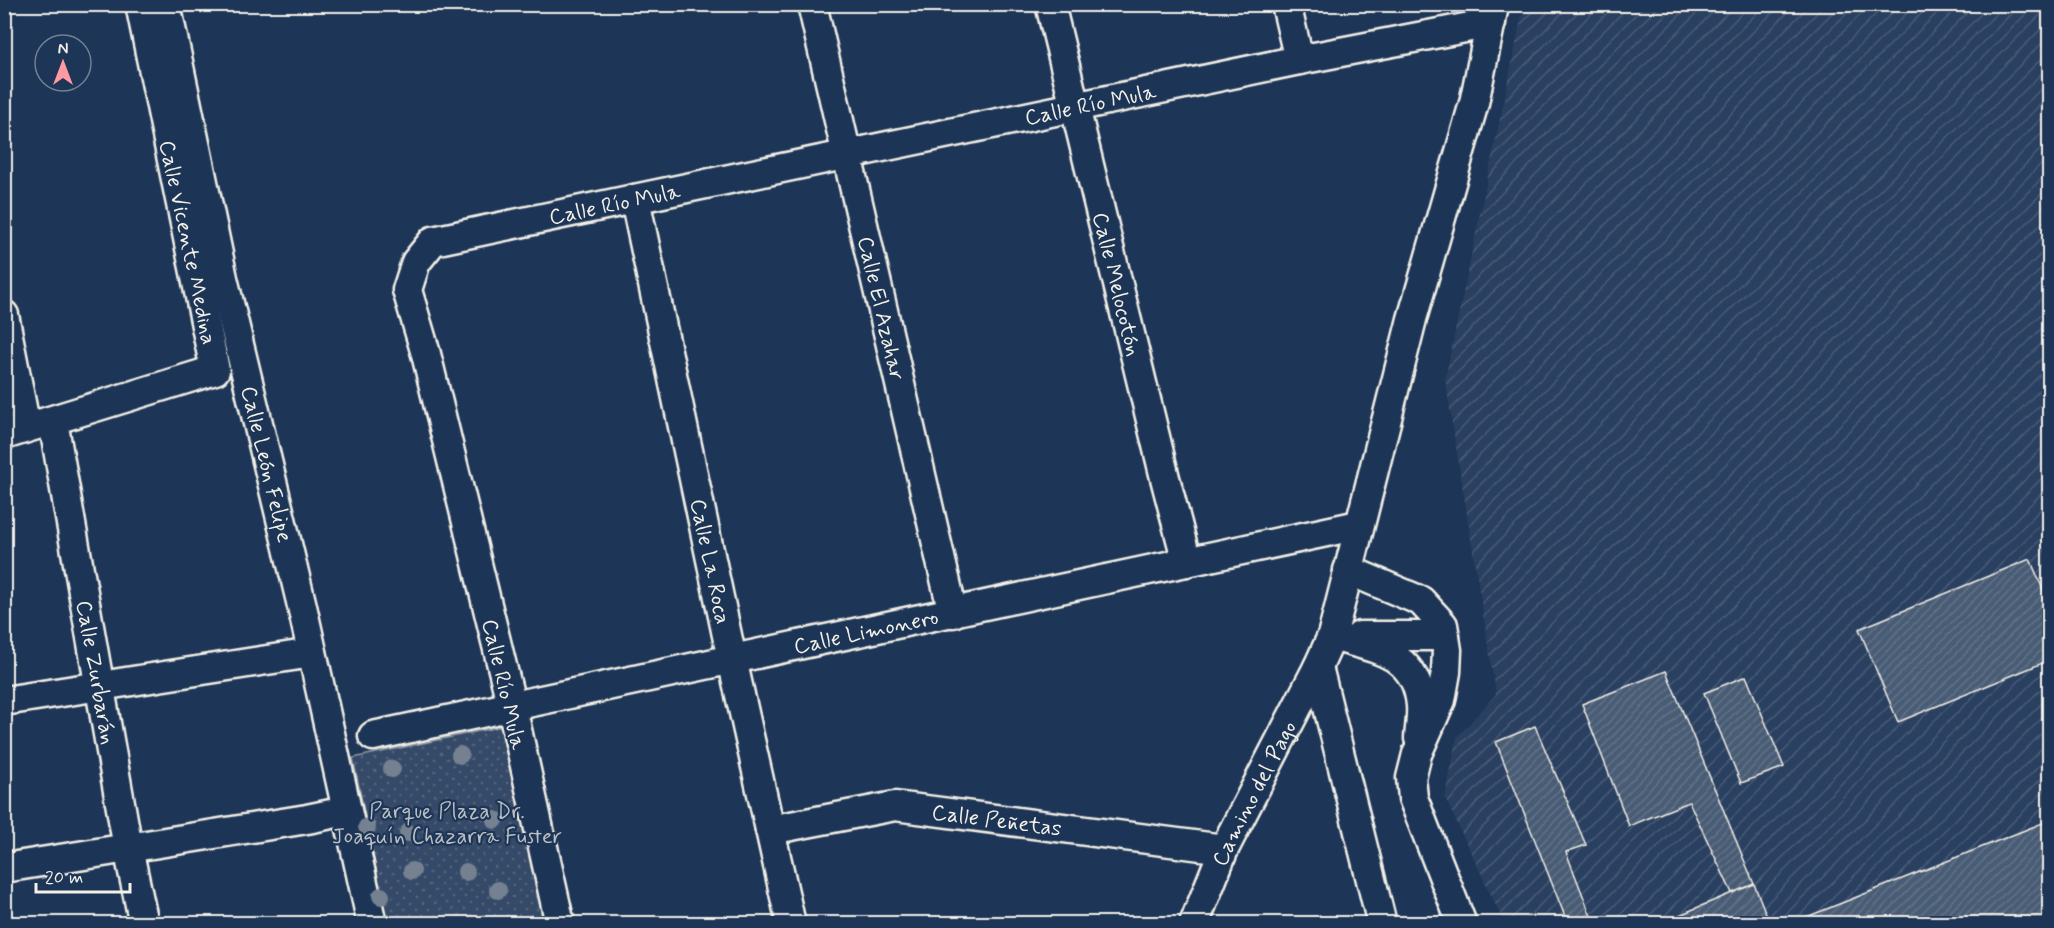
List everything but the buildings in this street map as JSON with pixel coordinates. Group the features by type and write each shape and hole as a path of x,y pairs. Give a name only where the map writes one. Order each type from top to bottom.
{"street":[{"name":"Calle Vicente Medina","path":"28,428 215,370 140,4"},
{"name":"Calle León Felipe","path":"166,4 304,653 346,811 372,924"},
{"name":"Calle El Azahar","path":"812,4 953,613"},
{"name":"Calle Melocotón","path":"1050,4 1187,562"},
{"path":"1286,4 1299,60"},
{"name":"Calle Río Mula","path":"560,924 512,707 426,354 407,290 416,262 433,241 1299,60 1492,14"},
{"name":"Camino del Pago","path":"1194,924 1224,849 1332,636 1412,319 1474,103 1492,14"},
{"name":"Calle La Roca","path":"635,199 732,659 791,924"},
{"name":"Calle Zurbarán","path":"4,315 28,428 99,686 144,924"},
{"name":"Calle Limonero","path":"373,736 1359,525"},
{"path":"1348,570 1421,601 1443,625 1447,650 1441,700 1417,754"},
{"path":"1332,636 1445,636"},
{"path":"1332,636 1392,655 1406,664 1416,683 1421,705 1417,754 1411,778 1413,798 1462,924"},
{"path":"4,700 304,653"},
{"path":"1318,667 1382,924"},
{"name":"Calle Peñetas","path":"770,830 895,806 1224,849"},
{"path":"4,868 346,811"},
{"path":"307,819 334,833 353,924"}],"shaded area":[{"path":"1524,5 2049,5 2049,923 1504,923 1445,798 1457,737 1496,694 1445,379"}],"green space":[{"name":"Parque Plaza Dr. Joaquín Chazarra Fuster","path":"507,725 551,923 387,923 353,758"}]}
